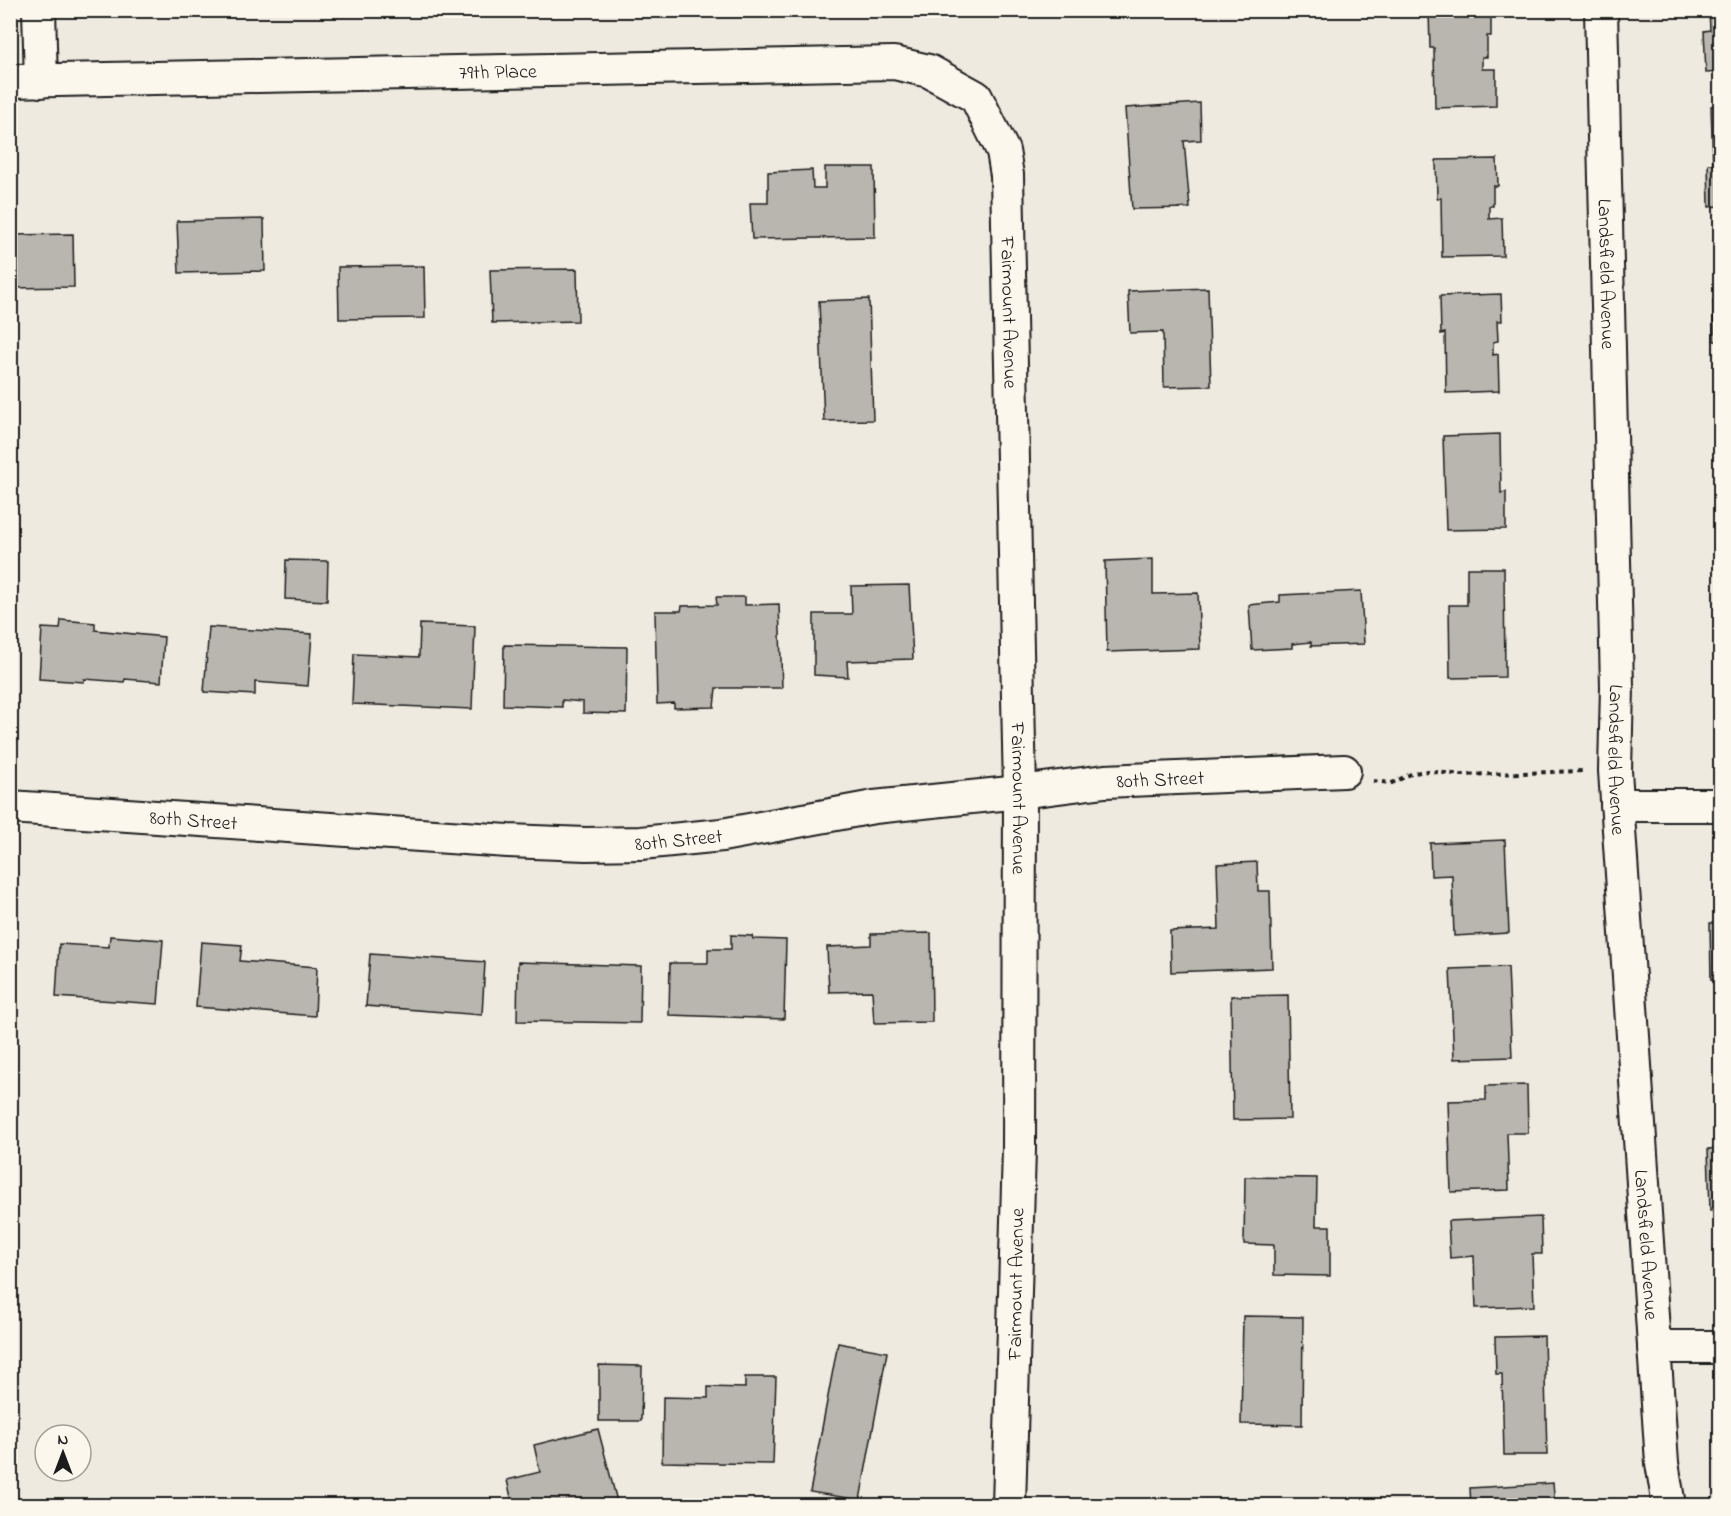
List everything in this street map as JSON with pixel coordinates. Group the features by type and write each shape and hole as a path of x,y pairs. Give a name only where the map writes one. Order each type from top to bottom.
{"street":[{"path":"26,81 39,10"},
{"name":"Landsfield Avenue","path":"1601,10 1617,687 1615,771 1662,1463 1670,1506"},
{"name":"79th Place","path":"26,81 894,63 929,71 976,97"},
{"name":"Fairmount Avenue","path":"976,97 1003,151 1006,175 1020,792 1019,1149 1010,1506"},
{"name":"80th Street","path":"10,807 508,842 641,843 722,835 874,807 1105,781 1344,771"},
{"path":"1617,805 1720,805"},
{"path":"1654,1347 1720,1347"}],"path":[{"path":"1344,771 1367,781 1392,783 1413,773 1428,771 1462,775 1615,771"}],"building":[{"path":"1491,10 1491,36 1487,36 1487,57 1482,57 1482,69 1496,69 1496,106 1435,108 1434,48 1430,48 1429,11"},
{"path":"1709,10 1720,10 1720,72 1706,73 1704,31 1710,30"},
{"path":"1200,103 1201,140 1184,141 1190,208 1132,209 1125,108"},
{"path":"1720,105 1720,206 1709,207 1708,164 1713,164 1711,106"},
{"path":"1497,159 1498,186 1493,186 1493,206 1489,206 1489,219 1502,218 1503,256 1442,257 1441,198 1437,198 1436,160"},
{"path":"825,167 874,167 875,237 752,239 750,203 768,203 768,172 812,170 813,188 825,188"},
{"path":"264,219 265,271 179,273 177,221"},
{"path":"73,234 74,287 10,288 10,235"},
{"path":"1720,240 1720,341 1714,341 1713,300 1718,300 1716,241"},
{"path":"424,266 425,318 339,319 338,267"},
{"path":"577,269 578,321 492,323 490,270"},
{"path":"1208,288 1211,386 1164,387 1163,332 1130,333 1128,291"},
{"path":"1501,294 1502,321 1497,321 1498,341 1493,342 1493,355 1498,354 1499,391 1446,393 1445,333 1441,334 1440,296"},
{"path":"869,299 873,420 824,421 819,301"},
{"path":"1719,374 1720,374 1720,433"},
{"path":"1716,433 1720,433 1720,475 1716,475"},
{"path":"1500,434 1501,493 1506,492 1506,529 1446,530 1443,436"},
{"path":"1715,506 1720,506 1720,555 1716,555"},
{"path":"1153,559 1153,594 1198,593 1200,649 1107,652 1105,561"},
{"path":"286,560 328,561 327,601 285,599"},
{"path":"1467,568 1504,568 1505,677 1450,678 1449,605 1467,605"},
{"path":"909,585 913,659 847,661 848,677 814,675 814,614 852,614 851,586"},
{"path":"1361,591 1364,644 1311,646 1311,642 1292,644 1292,648 1252,650 1249,605 1280,602 1280,595"},
{"path":"716,597 745,597 745,605 779,604 782,688 716,688 714,707 674,708 674,703 657,704 655,611 681,611 682,606 717,605"},
{"path":"61,620 95,623 95,630 164,637 161,682 125,679 124,682 84,679 84,682 39,679 42,628 60,629"},
{"path":"10,622 13,623 10,665"},
{"path":"420,624 475,626 472,709 352,704 354,654 419,657"},
{"path":"209,627 312,634 308,686 255,682 255,695 204,692"},
{"path":"504,645 627,647 626,714 583,713 583,702 562,700 562,707 503,705"},
{"path":"1505,840 1509,933 1454,936 1452,875 1431,876 1430,843"},
{"path":"1257,862 1258,891 1270,891 1272,968 1171,972 1170,931 1219,929 1217,864"},
{"path":"1710,923 1720,923 1720,980 1711,980"},
{"path":"931,933 932,1022 874,1023 872,991 829,992 827,947 871,945 871,934"},
{"path":"731,935 752,936 753,939 786,940 784,1019 669,1015 670,963 708,963 708,949 731,949"},
{"path":"110,936 163,940 158,1004 56,997 59,944 109,947"},
{"path":"201,942 242,945 240,961 317,967 315,1016 196,1007"},
{"path":"370,954 485,962 482,1015 366,1006"},
{"path":"518,962 641,966 640,1023 517,1021"},
{"path":"1508,967 1512,1057 1454,1059 1450,969"},
{"path":"1288,995 1290,1119 1233,1120 1231,996"},
{"path":"1527,1085 1528,1133 1507,1133 1509,1190 1451,1192 1448,1101 1486,1100 1486,1086"},
{"path":"1720,1148 1720,1211 1710,1211 1708,1149"},
{"path":"1245,1177 1317,1178 1316,1226 1330,1226 1330,1276 1274,1275 1274,1245 1244,1244"},
{"path":"1541,1217 1542,1254 1532,1254 1534,1306 1476,1308 1474,1256 1450,1258 1448,1221"},
{"path":"1243,1316 1303,1317 1302,1425 1241,1424"},
{"path":"1544,1336 1547,1455 1504,1455 1502,1374 1496,1374 1495,1337"},
{"path":"838,1343 887,1352 860,1500 810,1492"},
{"path":"599,1365 642,1366 641,1421 599,1421"},
{"path":"745,1377 776,1377 773,1464 662,1462 663,1397 708,1398 708,1387 745,1388"},
{"path":"598,1429 618,1505 513,1506 507,1480 540,1472 534,1445"},
{"path":"1553,1483 1555,1506 1471,1506 1470,1488"},
{"path":"1219,1500 1316,1502 1316,1506 1219,1506"}]}
